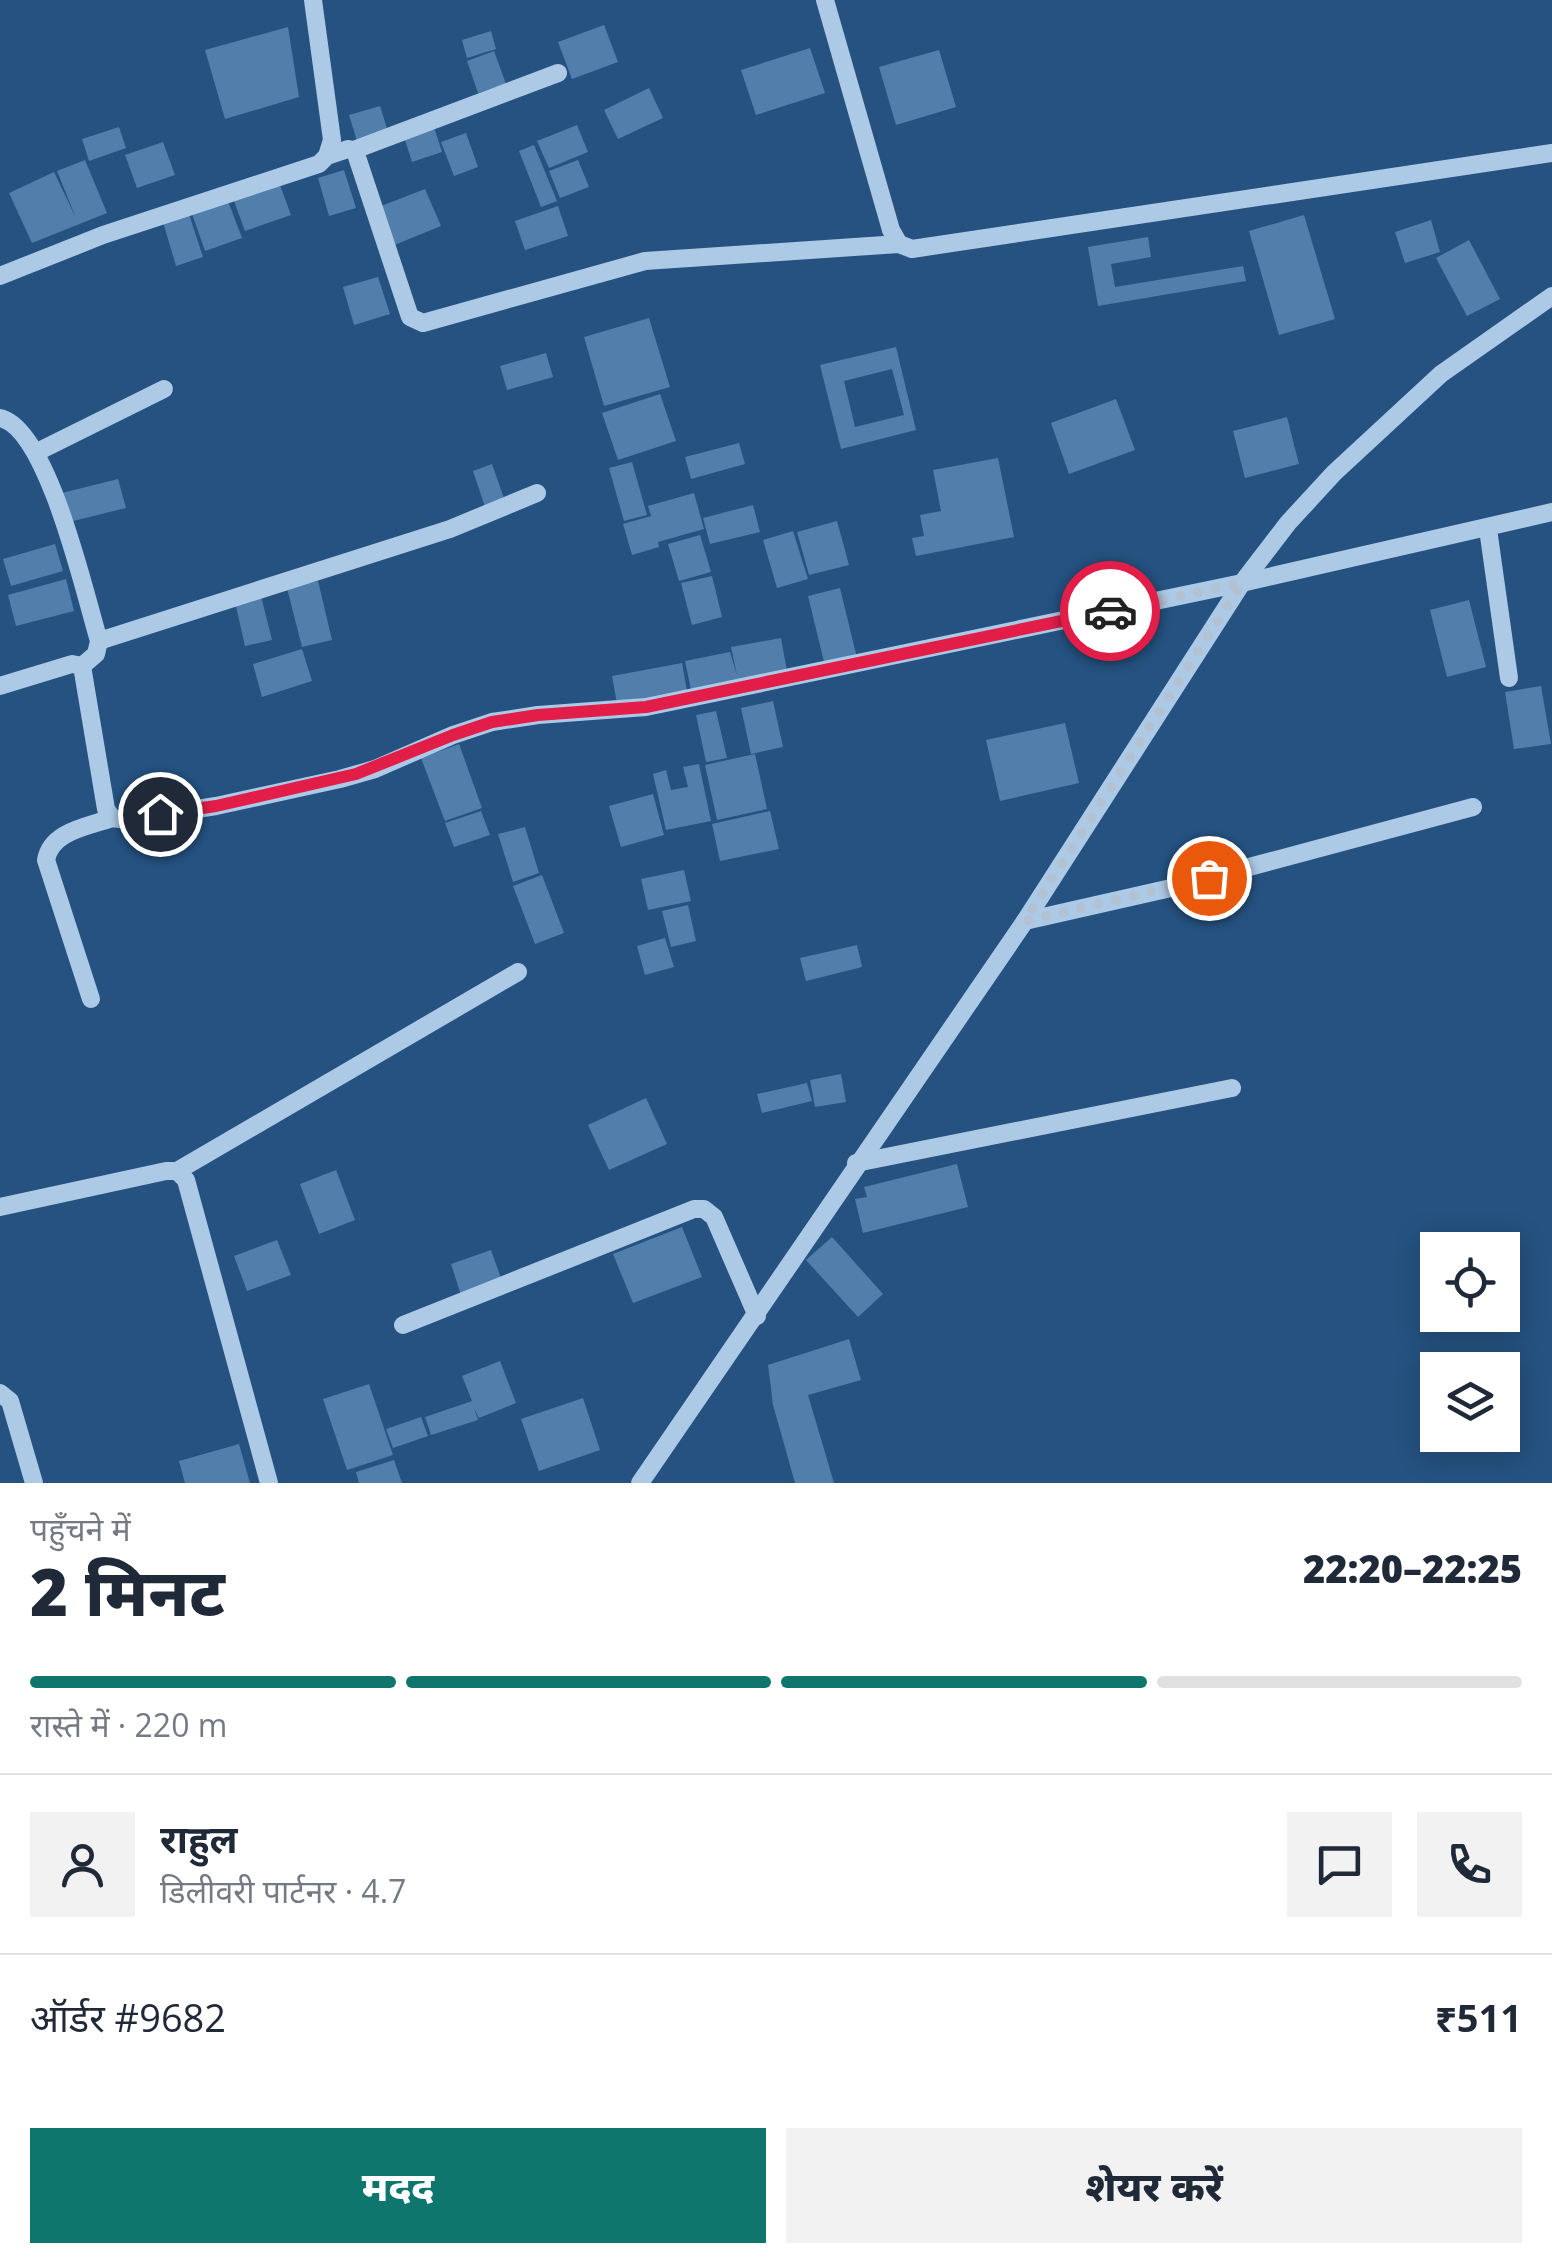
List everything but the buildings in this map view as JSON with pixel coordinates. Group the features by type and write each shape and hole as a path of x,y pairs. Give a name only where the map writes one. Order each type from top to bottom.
{"street":[{"path":"313,0 332,133 327,156"},
{"path":"825,0 890,230 899,244"},
{"path":"0,276 103,235 308,169 327,156 348,148 354,150 558,73"},
{"path":"354,150 410,317 423,324 645,261 899,244 923,250 1552,153"},
{"path":"640,1483 1025,921 1242,583 1288,523 1441,374 1552,296"},
{"path":"37,452 164,389"},
{"path":"0,418 16,424 37,452 50,481 99,641 96,654 82,666"},
{"path":"99,641 450,529 536,493"},
{"path":"90,999 46,860 50,846 60,837 112,818 127,820 216,806 340,779 492,722 646,707 1242,583 1488,530 1552,512"},
{"path":"1488,530 1509,678"},
{"path":"0,686 72,664 82,666"},
{"path":"82,666 103,793 112,818"},
{"path":"1025,921 1171,888 1473,808"},
{"path":"0,1207 166,1171 177,1172 518,972"},
{"path":"856,1163 1232,1088"},
{"path":"177,1172 186,1180 269,1483"},
{"path":"403,1325 694,1209 704,1209 714,1216 757,1316"},
{"path":"0,1393 10,1401 34,1483"}],"way so far":[{"path":"1110,611 1242,583 1025,921 1209,878"}],"route":[{"path":"160,814 216,806 356,774 492,722 646,707 1110,611"}]}
